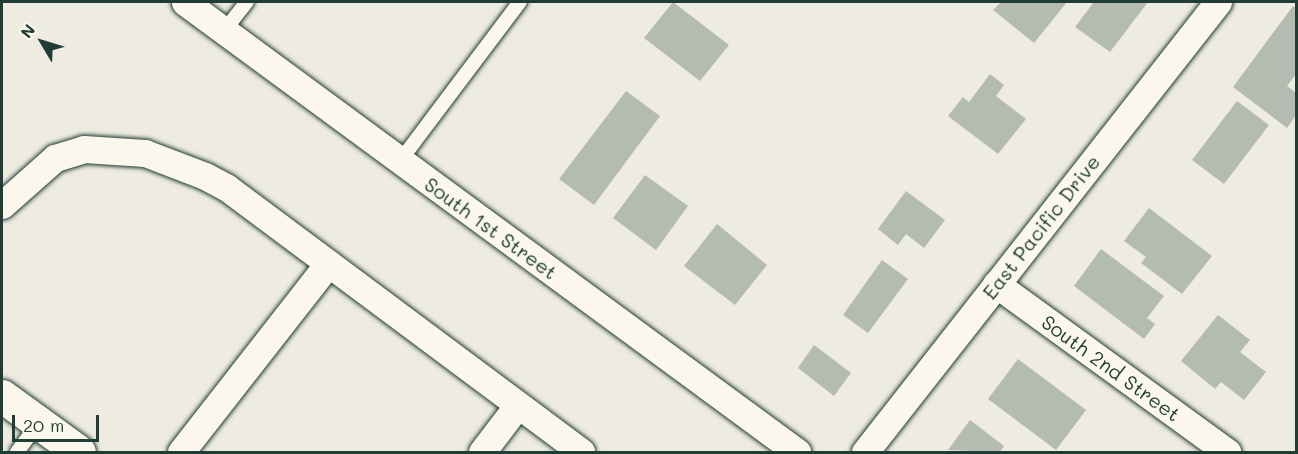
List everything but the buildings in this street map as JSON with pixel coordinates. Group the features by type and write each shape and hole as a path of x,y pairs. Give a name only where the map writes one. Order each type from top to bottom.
{"street":[{"name":"South 1st Street","path":"185,2 797,453"},
{"name":"East Pacific Drive","path":"865,453 1218,2"},
{"path":"2,204 55,158 84,149 145,153 226,187 581,453"},
{"path":"181,453 328,264"},
{"name":"South 2nd Street","path":"996,284 1227,453"},
{"path":"2,396 79,453"},
{"path":"482,453 518,406"}],"lane":[{"path":"224,31 247,2"},
{"path":"400,161 520,2"},
{"path":"17,453 39,423"}]}
